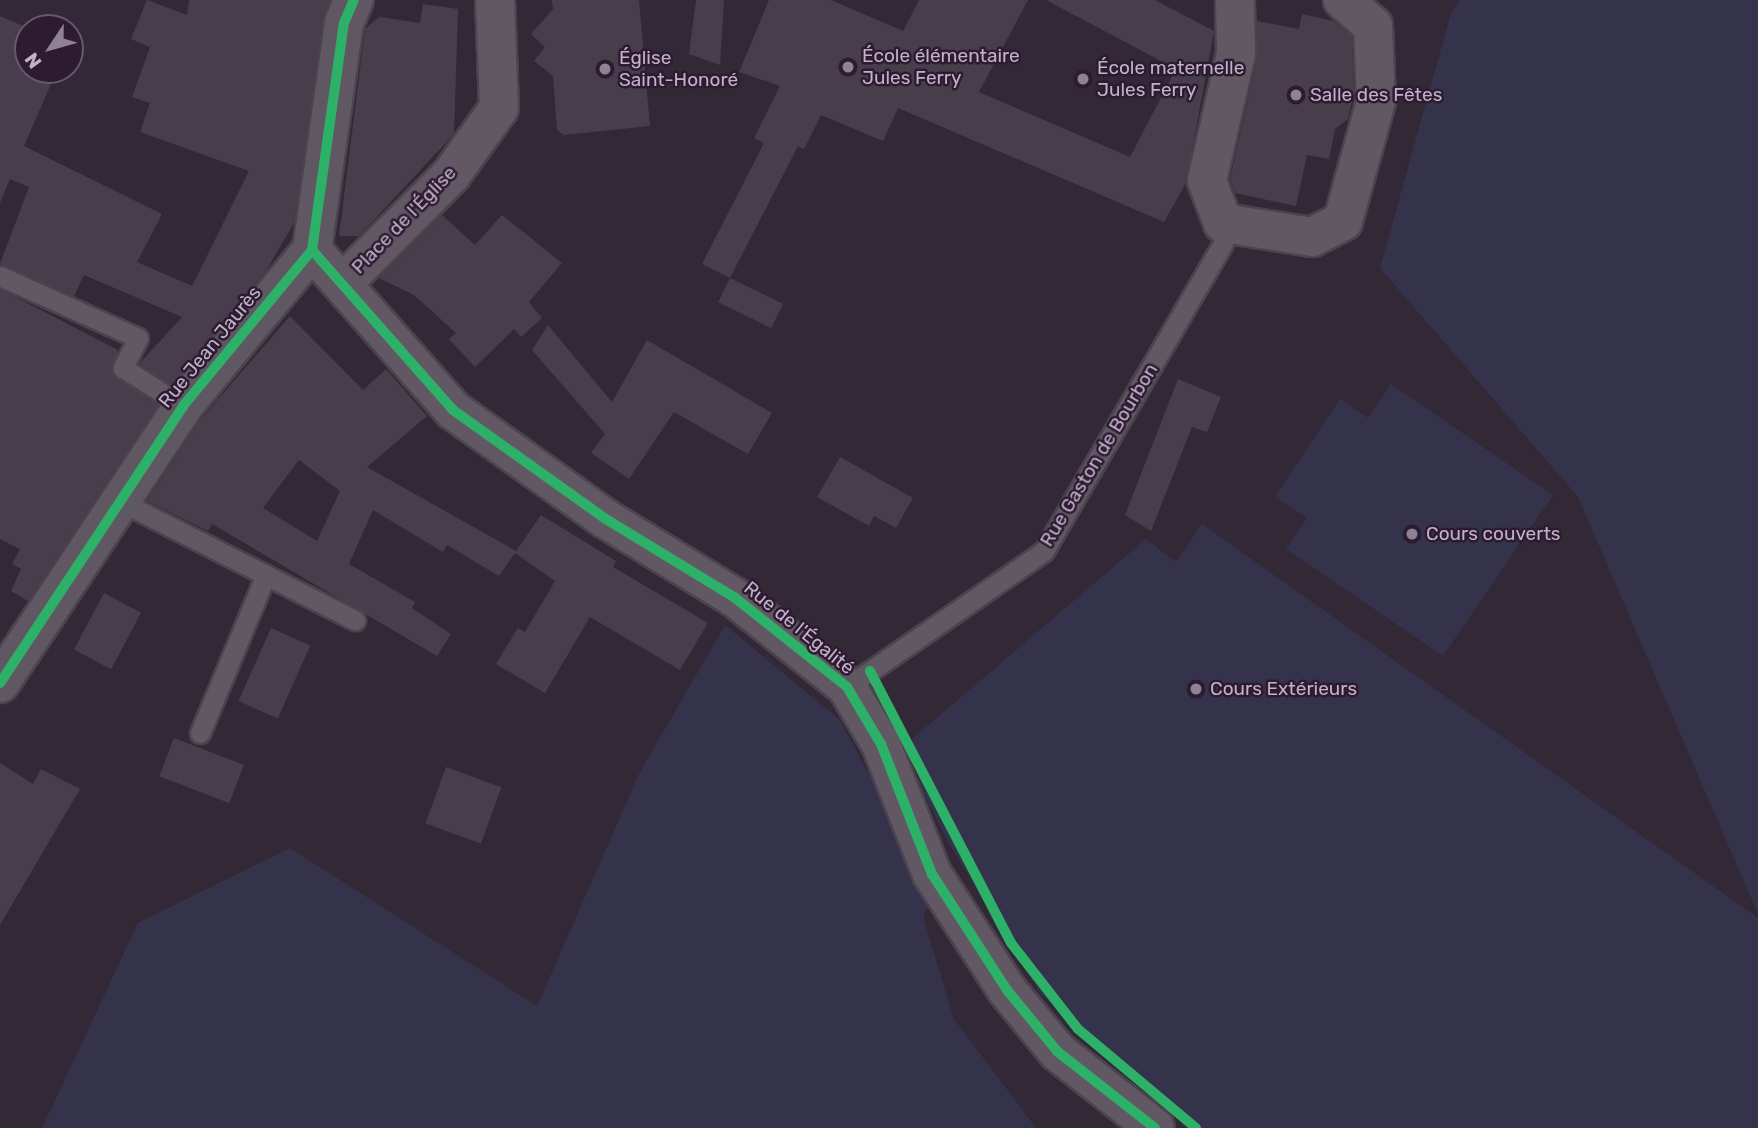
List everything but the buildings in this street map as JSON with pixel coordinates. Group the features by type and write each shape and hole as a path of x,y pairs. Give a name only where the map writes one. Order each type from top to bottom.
{"street":[{"path":"312,250 344,23 354,0"},
{"name":"Place de l'Église","path":"343,283 452,175 499,108 495,0"},
{"path":"1235,0 1236,54 1208,181 1223,223 1312,237 1343,221 1376,101 1373,26 1343,0"},
{"name":"Rue de l'Égalité","path":"312,250 453,410 606,519 734,597 847,687 881,744 932,874 1007,990 1058,1052 1155,1128"},
{"name":"Rue Jean Jaurès","path":"0,683 183,405 312,250"}],"lane":[{"name":"Rue Gaston de Bourbon","path":"847,687 1044,551 1223,243 1223,223"},
{"path":"0,276 138,338 123,368 183,405"},
{"path":"118,500 265,577 355,620"},
{"path":"201,733 265,577"}],"shaded area":[{"path":"1460,0 1758,0 1758,914 1578,497 1380,268 1451,13"},
{"name":"Cours couverts","path":"1391,384 1553,495 1443,656 1286,549 1307,518 1275,497 1340,399 1368,418"},
{"path":"1202,524 1758,918 1758,1128 1196,1128 1041,994 947,840 919,784 912,739 1146,539 1176,562"},
{"path":"725,625 840,720 933,895 923,917 954,1019 1036,1128 42,1128 138,923 290,848 537,1006 639,774"}],"cycle path":[{"path":"0,683 183,406 312,250 344,23 354,0"},
{"path":"312,250 453,410 606,519 734,597 847,687 881,744 932,874 1007,990 1058,1052 1155,1128"},
{"path":"870,671 1011,943 1078,1029 1196,1128"}],"place":[{"name":"École élémentaire Jules Ferry","path":"848,67"},
{"name":"Église Saint-Honoré","path":"605,69"},
{"name":"École maternelle Jules Ferry","path":"1083,79"},
{"name":"Salle des Fêtes","path":"1296,95"},
{"name":"Cours couverts","path":"1412,534"},
{"name":"Cours Extérieurs","path":"1196,689"}]}
